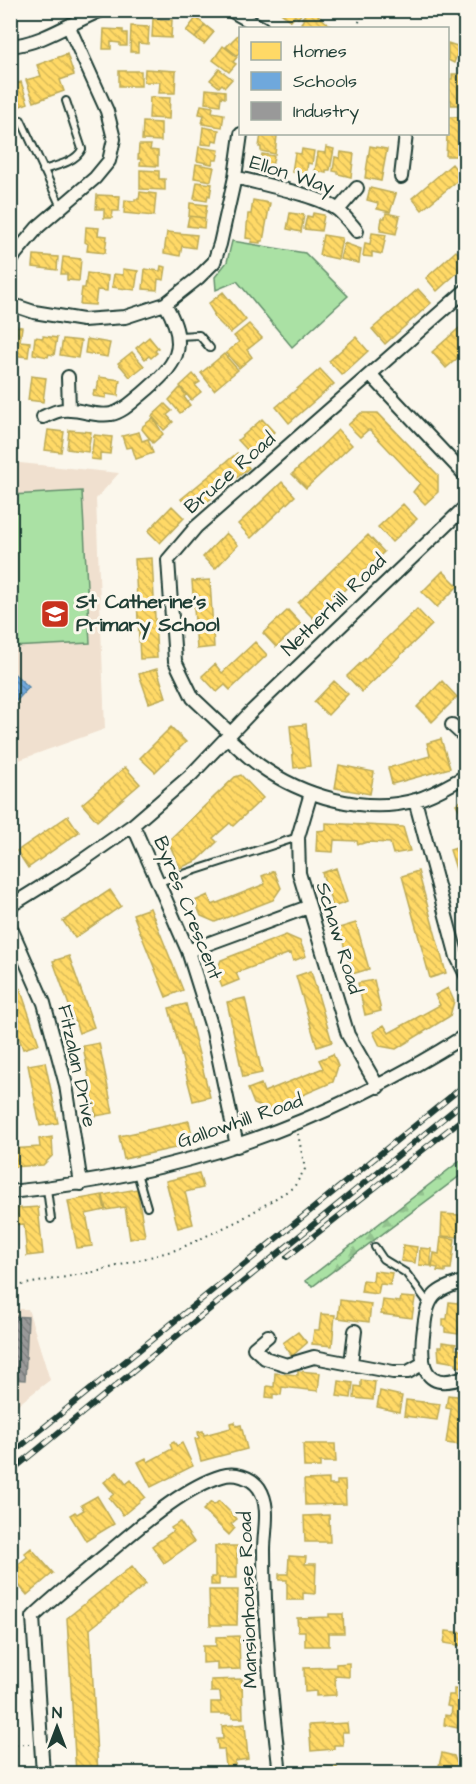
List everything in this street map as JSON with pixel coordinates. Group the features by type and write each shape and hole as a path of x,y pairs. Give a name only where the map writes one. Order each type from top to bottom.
{"street":[{"path":"10,46 23,45 69,27 102,10"},
{"path":"230,10 260,27"},
{"path":"10,263 38,227 95,178 109,161 114,139 107,111 69,27"},
{"name":"Ellon Way","path":"10,304 34,312 83,320 126,318 165,304 214,262 235,177 241,135"},
{"path":"400,177 406,135"},
{"name":"Ellon Way","path":"235,177 311,198 338,210 357,231"},
{"name":"Ellon Way","path":"338,210 357,189"},
{"name":"Bruce Road","path":"465,290 196,527 168,560 175,661 194,698 260,766 311,794 359,805 385,806 415,800 434,793 465,776"},
{"path":"43,417 57,411 69,410 112,414 125,408 161,378 172,364 177,351 178,336 174,319 165,304"},
{"path":"371,375 465,476"},
{"path":"68,377 69,410"},
{"name":"Netherhill Road","path":"10,906 76,865 133,825 191,775 465,506"},
{"name":"Netherhill Road","path":"229,736 258,716 465,517"},
{"path":"452,725 465,738"},
{"name":"Schaw Road","path":"311,794 298,837 299,873 348,1035 378,1086"},
{"path":"415,800 457,957 465,975"},
{"name":"Byres Crescent","path":"133,825 188,951 213,1030 237,1146"},
{"path":"188,951 308,907"},
{"name":"Fitzalan Drive","path":"10,926 44,1003 66,1085 81,1184"},
{"name":"Gallowhill Road","path":"10,1192 81,1184 137,1173 237,1146 294,1125 378,1086 465,1035"},
{"path":"465,1281 436,1294 429,1304 421,1344 422,1364 436,1380 445,1382 465,1376"},
{"path":"351,1363 355,1331"},
{"path":"268,1336 254,1348 274,1363 287,1365 314,1356 393,1372 408,1372 422,1364"},
{"name":"Mansionhouse Road","path":"41,1743 33,1617 143,1524 181,1497 223,1475 234,1474 252,1481 260,1489 266,1504 264,1551 270,1696 280,1773"},
{"path":"41,1743 43,1773"}],"lane":[{"path":"43,170 74,159 82,149 66,101"},
{"path":"21,120 61,208"},
{"path":"178,336 199,335 210,348"},
{"path":"159,882 298,837"},
{"path":"137,1173 147,1207"},
{"path":"47,1189 51,1219"},
{"path":"375,1247 383,1258 406,1273 429,1304"}],"path":[{"path":"357,27 363,10"},
{"path":"10,1287 99,1271 179,1249 240,1220 294,1187 300,1179 305,1169 300,1141 294,1125"},
{"path":"10,1745 41,1743"}],"shaded area":[{"name":"St Catherine's Primary School","path":"10,462 119,473 96,499 105,729 11,763"},
{"path":"11,1309 28,1309 50,1380 11,1410"}],"green space":[{"path":"232,241 305,253 348,296 292,347 237,281 216,290 215,277 227,262"},
{"path":"82,491 90,643 11,647 11,495"},
{"path":"465,1157 465,1172 313,1286 305,1281"}],"building: Homes":[{"path":"277,10 304,11 298,18 295,16 291,21"},
{"path":"320,10 322,12 318,16 333,27 307,27 301,23 308,11"},
{"path":"196,18 205,25 195,38 186,31"},
{"path":"153,19 172,20 171,38 152,37"},
{"path":"205,25 214,32 204,44 195,38"},
{"path":"131,26 149,27 148,44 138,43 138,52 130,52"},
{"path":"104,29 123,30 123,33 127,33 127,46 111,42 111,49 103,49"},
{"path":"239,34 239,53 237,55 226,47"},
{"path":"449,43 460,47 454,63 449,60"},
{"path":"223,46 237,57 233,62 236,64 229,72 213,60"},
{"path":"67,54 74,75 60,80 64,91 34,102 26,80 41,76 37,65"},
{"path":"145,69 176,71 175,93 159,93 160,82 144,82"},
{"path":"219,69 232,79 225,87 222,84 219,87 210,80"},
{"path":"119,71 141,71 141,86 119,86"},
{"path":"452,74 462,74 462,105 451,105 451,100 449,100 449,79 452,79"},
{"path":"21,82 28,103 10,110 10,86"},
{"path":"206,89 225,91 225,98 221,97 220,105 205,103"},
{"path":"150,97 170,98 169,119 149,118"},
{"path":"201,105 213,107 212,112 224,114 222,127 202,124 204,115 199,114"},
{"path":"449,117 460,117 461,156 446,156"},
{"path":"143,122 161,123 161,141 142,140"},
{"path":"203,127 219,130 217,141 213,140 212,145 201,144"},
{"path":"261,135 277,136 275,154 261,151 259,147"},
{"path":"139,145 151,145 150,150 158,151 158,166 140,165"},
{"path":"370,146 387,149 381,181 365,178"},
{"path":"199,147 219,150 217,160 213,160 212,164 197,161"},
{"path":"326,147 334,149 330,170 326,170 326,173 315,171 318,152 325,153"},
{"path":"302,149 314,151 312,164 308,163 306,174 292,172 295,153 301,154"},
{"path":"341,152 354,154 351,177 333,171 335,157 340,158"},
{"path":"262,154 274,156 271,173 256,171 258,159 261,159"},
{"path":"196,164 214,167 211,181 194,178"},
{"path":"452,164 462,177 422,210 412,198"},
{"path":"140,170 159,171 159,179 165,179 165,190 140,189"},
{"path":"197,182 212,184 207,201 194,199"},
{"path":"370,188 396,194 390,212 377,209 378,203 367,200"},
{"path":"140,192 156,194 154,216 124,213 125,200 139,199"},
{"path":"97,195 120,196 119,211 113,211 112,218 104,218 104,209 96,209"},
{"path":"253,200 270,203 263,241 260,243 251,242 252,239 246,238 248,214 251,214"},
{"path":"190,203 207,205 205,218 189,216"},
{"path":"290,213 304,215 301,232 287,229"},
{"path":"313,213 324,215 321,231 304,229 307,216 312,217"},
{"path":"386,213 400,216 396,234 380,231 382,218 385,218"},
{"path":"189,216 205,218 204,228 187,226"},
{"path":"86,227 99,228 98,235 107,236 105,253 87,251"},
{"path":"167,232 197,235 195,248 182,246 180,256 164,253"},
{"path":"372,233 386,235 382,254 372,252 372,257 363,256 365,243 370,244"},
{"path":"323,235 342,238 338,259 319,255"},
{"path":"344,243 361,249 359,263 340,259"},
{"path":"456,251 466,261 466,265 437,291 426,278"},
{"path":"34,255 58,257 57,270 33,267"},
{"path":"63,257 81,259 79,281 67,280 67,274 61,274"},
{"path":"161,266 166,267 164,280 158,279 157,290 143,289 145,269 160,271"},
{"path":"123,269 138,271 135,290 112,287 114,274 123,275"},
{"path":"87,273 108,276 107,291 97,290 95,305 80,304"},
{"path":"418,289 431,303 385,344 372,329"},
{"path":"223,292 246,320 230,333 213,316 215,315 208,304"},
{"path":"466,322 466,351 446,368 432,352"},
{"path":"249,324 262,338 247,350 252,357 239,368 226,353 239,342 234,336"},
{"path":"10,325 22,327 20,341 30,342 28,357 10,355"},
{"path":"43,336 57,338 54,355 49,354 48,357 33,354 35,337 43,338"},
{"path":"149,337 158,348 155,351 157,353 145,359 136,348"},
{"path":"356,337 368,351 342,375 329,361"},
{"path":"63,339 81,341 78,358 60,355"},
{"path":"87,339 110,343 107,357 85,353"},
{"path":"132,352 144,366 130,377 118,363"},
{"path":"224,354 238,370 214,390 201,373"},
{"path":"320,369 334,384 289,423 276,407"},
{"path":"193,374 200,382 195,385 201,392 191,400 180,386"},
{"path":"31,376 46,378 43,402 28,400"},
{"path":"99,377 120,380 118,396 106,394 106,398 93,396 94,390 97,391"},
{"path":"180,388 190,405 180,413 169,400"},
{"path":"165,404 172,411 167,415 173,422 164,430 152,416"},
{"path":"361,413 378,413 438,475 438,492 425,504 413,492 420,483 370,430 360,437 348,425"},
{"path":"153,418 163,434 153,443 142,429"},
{"path":"262,419 274,432 250,453 238,440"},
{"path":"48,430 64,432 61,452 45,450"},
{"path":"69,430 91,432 88,452 67,449"},
{"path":"338,430 352,445 306,488 292,474"},
{"path":"139,432 142,441 148,439 153,453 136,459 132,447 126,448 122,436"},
{"path":"94,435 112,437 110,454 100,453 100,460 91,459"},
{"path":"237,453 249,468 193,513 181,499"},
{"path":"282,482 295,496 251,538 238,524"},
{"path":"403,504 417,519 392,542 378,527"},
{"path":"172,506 184,518 160,543 148,531"},
{"path":"226,533 238,545 215,569 203,557"},
{"path":"368,535 384,552 314,619 298,603"},
{"path":"152,558 157,658 140,659 135,559"},
{"path":"443,571 458,586 437,607 422,592"},
{"path":"210,580 214,647 197,649 192,581"},
{"path":"417,609 432,625 362,692 347,676"},
{"path":"288,610 301,624 276,647 263,633"},
{"path":"255,642 267,655 230,690 225,685 217,692 202,676 215,664 222,673"},
{"path":"157,669 166,697 149,703 139,674"},
{"path":"334,681 348,694 328,715 314,702"},
{"path":"442,681 457,697 432,722 417,707"},
{"path":"306,724 310,766 294,768 290,726"},
{"path":"171,727 186,742 155,772 140,758"},
{"path":"441,739 450,768 392,784 388,768 430,756 427,743"},
{"path":"339,765 374,772 370,794 335,788"},
{"path":"125,767 140,784 97,821 82,804"},
{"path":"241,775 263,798 233,826 230,823 213,838 217,842 198,860 180,868 168,841 235,777"},
{"path":"466,798 466,820 465,820 456,804"},
{"path":"68,816 79,832 28,868 17,851"},
{"path":"326,823 403,827 410,851 393,854 390,843 358,844 357,841 334,840 333,852 316,851 317,831 326,830"},
{"path":"466,845 466,901 450,850"},
{"path":"336,868 347,902 333,907 322,873"},
{"path":"274,871 281,888 273,900 215,922 201,916 195,901 208,895 212,905 265,884 262,876"},
{"path":"418,871 446,973 430,978 402,876"},
{"path":"110,890 121,906 75,938 63,921"},
{"path":"150,908 183,990 166,997 133,914"},
{"path":"356,923 369,969 352,974 339,928"},
{"path":"286,935 300,941 306,956 293,961 290,953 236,973 239,980 222,987 216,972 221,960"},
{"path":"69,956 94,1027 79,1033 53,961"},
{"path":"311,971 332,1042 317,1047 296,976"},
{"path":"374,980 381,1011 365,1015 358,983"},
{"path":"20,988 39,1044 23,1049 10,1013 10,992"},
{"path":"448,988 454,1001 450,1016 396,1049 380,1046 373,1032 384,1025 389,1033 440,1005 435,995"},
{"path":"245,998 262,1073 243,1077 227,1002"},
{"path":"186,1004 210,1097 193,1101 169,1008"},
{"path":"99,1043 113,1113 96,1116 83,1046"},
{"path":"333,1054 338,1066 333,1082 268,1110 254,1104 248,1089 261,1084 264,1092 323,1068 319,1060"},
{"path":"45,1062 58,1123 40,1126 28,1065"},
{"path":"189,1121 194,1144 124,1159 119,1136"},
{"path":"52,1137 53,1155 43,1165 10,1167 10,1149 40,1147 39,1139"},
{"path":"199,1173 203,1188 185,1192 193,1224 178,1228 166,1181"},
{"path":"137,1189 145,1236 130,1239 125,1207 106,1210 103,1195"},
{"path":"102,1195 105,1210 86,1214 92,1246 77,1248 68,1201"},
{"path":"38,1207 43,1254 27,1256 24,1224 10,1225 10,1209"},
{"path":"442,1214 459,1215 458,1237 441,1236"},
{"path":"441,1237 455,1239 451,1269 445,1269 445,1272 437,1271 438,1268 432,1267 434,1253 439,1254"},
{"path":"403,1245 417,1247 415,1263 401,1261"},
{"path":"420,1248 431,1249 431,1266 419,1265"},
{"path":"374,1271 392,1273 390,1285 380,1284 378,1294 361,1292 363,1280 373,1281"},
{"path":"401,1297 415,1298 412,1318 381,1314 383,1300 400,1302"},
{"path":"340,1300 371,1304 369,1322 338,1318"},
{"path":"449,1302 466,1304 466,1318 461,1318 458,1334 445,1332 445,1326 443,1326 443,1319 447,1319"},
{"path":"321,1314 335,1315 332,1346 312,1344 314,1330 319,1330"},
{"path":"298,1332 307,1343 292,1356 283,1343"},
{"path":"442,1342 456,1344 455,1349 466,1350 464,1367 439,1360 438,1347 442,1347"},
{"path":"298,1371 320,1373 318,1391 282,1387 281,1395 273,1394 273,1398 266,1397 267,1386 274,1387 275,1373 298,1375"},
{"path":"361,1380 375,1382 373,1400 354,1398 355,1386 361,1387"},
{"path":"339,1381 353,1383 351,1398 337,1396"},
{"path":"380,1391 402,1396 399,1412 377,1407"},
{"path":"448,1395 466,1397 460,1445 446,1443 451,1409 446,1408"},
{"path":"406,1400 440,1404 437,1420 404,1416"},
{"path":"235,1422 236,1426 241,1425 247,1449 201,1461 195,1439 199,1438 198,1432 203,1431 204,1435 231,1428 230,1423"},
{"path":"174,1442 177,1446 182,1443 193,1466 151,1487 138,1462 146,1458 148,1462 172,1449 170,1444"},
{"path":"303,1444 335,1444 336,1462 320,1462 320,1467 304,1467"},
{"path":"117,1472 126,1484 131,1480 145,1497 123,1515 109,1498 114,1494 104,1482"},
{"path":"329,1479 329,1485 337,1485 337,1481 345,1481 346,1504 305,1505 304,1480"},
{"path":"97,1496 114,1524 86,1541 70,1515 84,1510 81,1505"},
{"path":"219,1501 237,1519 231,1524 235,1528 229,1535 203,1510 211,1502 214,1505"},
{"path":"329,1515 330,1542 305,1542 304,1516"},
{"path":"180,1522 194,1542 164,1563 152,1546 173,1531 171,1528"},
{"path":"215,1546 237,1546 237,1578 219,1578 219,1585 211,1585 211,1577 215,1577"},
{"path":"31,1548 53,1573 27,1595 10,1575 10,1565 15,1567 27,1557 25,1553"},
{"path":"289,1556 306,1557 305,1564 316,1564 315,1594 303,1593 303,1600 287,1600 287,1580 279,1580 279,1574 288,1574"},
{"path":"132,1566 146,1584 90,1629 98,1774 76,1774 67,1618"},
{"path":"209,1590 238,1590 237,1625 210,1625"},
{"path":"329,1614 343,1614 344,1633 329,1633 329,1646 305,1646 305,1631 298,1631 297,1618 329,1617"},
{"path":"446,1631 465,1633 466,1631 466,1665 460,1664 463,1646 444,1643"},
{"path":"239,1636 240,1669 217,1670 217,1662 203,1663 203,1646 216,1646 216,1637"},
{"path":"349,1663 349,1677 335,1676 336,1695 316,1696 316,1691 305,1692 304,1668 336,1667 336,1664"},
{"path":"242,1679 243,1718 232,1718 232,1714 211,1714 211,1702 221,1702 220,1692 211,1692 211,1680"},
{"path":"454,1689 466,1690 466,1716 460,1715 458,1728 444,1725 445,1715 451,1716 452,1707 447,1706 449,1695 454,1695"},
{"path":"347,1723 348,1732 342,1732 343,1745 334,1745 334,1749 311,1751 309,1725"},
{"path":"245,1724 248,1759 235,1761 235,1765 226,1766 224,1749 218,1749 217,1739 223,1739 222,1726"},
{"path":"442,1753 454,1756 456,1761 463,1763 460,1774 437,1774"},
{"path":"252,1767 252,1774 227,1774 227,1769"},
{"path":"337,1767 337,1774 313,1774 313,1768"}],"building: Schools":[{"path":"10,670 29,687 10,708"}],"building: Industry":[{"path":"10,1316 28,1317 25,1380 10,1379"}],"railway":[{"path":"10,1455 466,1084"},
{"path":"10,1472 466,1100"},
{"path":"287,1257 466,1116"}],"place":[{"name":"St Catherine's Primary School","path":"55,614"}]}
